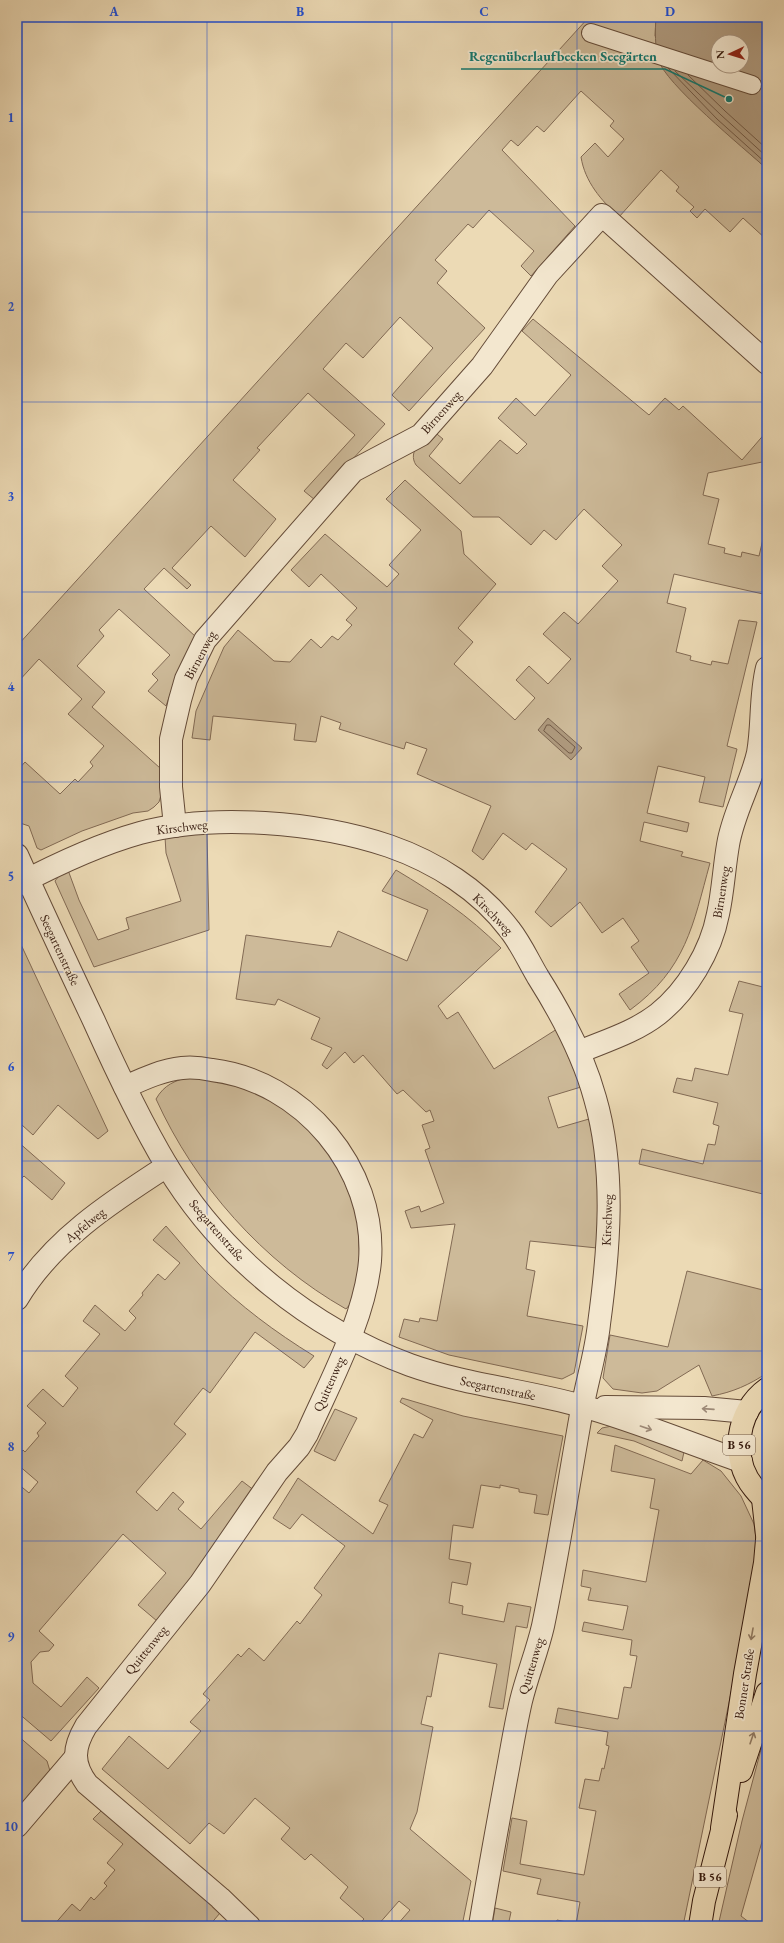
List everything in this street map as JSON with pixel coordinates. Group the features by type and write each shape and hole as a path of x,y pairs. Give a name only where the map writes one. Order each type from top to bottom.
{"main road":[{"name":"B 56","path":"767,1389 760,1394 747,1412 741,1427 739,1444 741,1461 749,1482 765,1500 767,1535"},
{"name":"Bonner Straße","path":"700,1926 722,1828 745,1674 765,1563 767,1540"},
{"name":"Bonner Straße","path":"722,1828 767,1693"}],"street":[{"name":"Birnenweg","path":"175,826 171,787 171,739 178,706 186,679 205,640 354,470 421,435 482,366 547,275 602,215 767,363"},
{"name":"Birnenweg","path":"579,1052 617,1036 658,1014 682,991 706,950 718,916 730,836 758,753 764,681 767,668"},
{"name":"Kirschweg","path":"22,882 96,847 144,832 175,826 206,823 257,823 341,832 406,852 431,864 456,879 478,896 511,931 558,1008 579,1052 595,1097 601,1123 606,1148 608,1185 605,1270 599,1327 582,1406"},
{"name":"Seegartenstraße","path":"17,855 22,882 124,1087 167,1166 209,1224 256,1273 310,1314 349,1338 383,1354 441,1375 582,1406 741,1461"},
{"path":"124,1087 154,1075 182,1068 201,1068 240,1074 274,1088 291,1100 314,1120 332,1140 353,1174 362,1196 370,1237 370,1260 366,1288 349,1338"},
{"name":"Apfelweg","path":"17,1299 35,1274 67,1238 131,1190 167,1166"},
{"name":"Quittenweg","path":"249,1926 220,1898 87,1784 80,1774 76,1757 81,1735 86,1726 200,1584 277,1472 307,1434 349,1338"},
{"name":"Seegartenstraße","path":"582,1406 704,1408 747,1412"},
{"name":"Quittenweg","path":"480,1926 521,1701 543,1627 582,1406"},
{"path":"17,1826 76,1757"}],"lane":[{"path":"591,33 752,85"}],"shaded area":[{"path":"589,17 656,17 655,36 745,149 767,169 767,240 743,218 730,232 705,209 697,218 690,211 694,207 676,191 679,187 661,170 619,217 595,190 586,175 581,157 595,143 608,157 624,139 610,126 614,121 581,91 544,132 537,126 518,146 511,140 502,150 575,226 531,276 521,266 534,251 489,210 473,228 468,224 435,260 447,271 437,283 485,328 409,411 392,395 433,348 400,317 363,358 346,343 323,369 385,424 315,500 304,491 355,435 308,393 257,448 260,450 233,480 276,519 245,557 211,526 172,568 191,585 187,589 164,568 144,589 196,637 181,664 166,706 148,691 158,680 152,674 170,655 119,609 99,630 104,636 77,666 105,692 92,707 160,768 161,795 159,802 148,811 133,813 82,831 41,850 37,848 29,826 17,822 17,771 25,762 60,794 75,779 78,782 93,766 90,762 104,746 68,714 82,699 39,659 17,683 17,646"},
{"path":"533,319 649,415 665,398 679,410 683,406 742,460 767,431 767,461 708,473 703,495 719,499 708,544 725,548 724,553 741,557 742,552 759,556 767,522 767,579 763,594 674,574 667,603 686,608 676,652 691,656 690,660 711,665 712,661 728,664 739,620 757,622 727,746 737,749 723,807 699,802 705,777 658,766 647,813 689,823 687,832 644,822 640,841 683,852 681,856 710,863 692,926 685,944 664,978 649,994 630,1010 619,994 649,973 631,947 639,941 623,918 602,933 580,902 551,927 535,912 567,869 532,843 526,850 503,833 483,860 472,851 491,806 417,774 427,749 406,742 404,749 339,729 341,723 321,716 316,742 294,740 296,724 213,716 210,740 192,738 196,711 224,647 238,630 274,661 290,662 311,639 321,648 332,636 338,640 352,625 346,620 357,608 321,574 309,587 291,570 325,534 387,587 399,574 389,565 421,530 386,499 405,480 461,531 464,554 496,584 458,628 473,642 454,664 515,720 535,698 516,680 529,666 548,684 571,659 543,634 564,612 578,624 618,581 602,566 622,545 584,509 556,540 544,530 531,545 499,517 473,517 416,465 413,455 417,446 432,430 443,439 429,456 460,484 500,440 517,454 527,444 498,418 516,398 535,416 571,375 522,331"},
{"path":"207,832 209,930 94,967 55,881 59,876 64,871 68,870 79,900 98,940 129,929 126,918 181,901 166,853 165,837"},
{"path":"396,870 464,915 501,948 438,1006 447,1019 458,1012 494,1069 557,1029 581,1087 548,1097 558,1128 589,1119 596,1155 598,1185 597,1248 530,1241 526,1269 535,1271 527,1316 583,1326 574,1373 562,1379 449,1355 399,1337 404,1319 419,1322 420,1318 437,1321 455,1224 411,1228 405,1211 419,1206 421,1212 444,1203 425,1150 430,1148 422,1125 434,1121 430,1110 426,1112 403,1090 397,1094 363,1055 354,1063 345,1052 327,1069 322,1065 332,1048 311,1039 320,1018 278,999 275,1005 236,999 246,935 331,947 338,931 407,961 428,910 382,891"},
{"path":"17,936 108,1131 98,1139 58,1105 33,1135 22,1125 17,1130"},
{"path":"739,981 767,988 767,1195 639,1164 642,1149 703,1164 708,1144 715,1145 719,1126 713,1124 718,1103 673,1092 677,1078 692,1081 695,1068 728,1075 743,1014 729,1011"},
{"path":"191,1077 206,1078 258,1092 299,1117 334,1158 354,1205 358,1226 360,1266 351,1303 346,1309 316,1290 260,1245 234,1219 211,1191 190,1161 172,1131 156,1099 159,1094 170,1084"},
{"path":"17,1141 65,1183 52,1200 24,1176 17,1183"},
{"path":"166,1226 208,1274 245,1308 285,1338 314,1356 304,1368 255,1332 210,1393 203,1388 174,1424 186,1434 136,1492 157,1511 173,1492 184,1502 178,1509 201,1529 242,1481 255,1491 220,1544 157,1621 138,1605 166,1573 123,1534 39,1631 54,1645 49,1651 40,1652 31,1662 33,1683 61,1707 87,1677 99,1688 51,1741 17,1712 17,1483 29,1493 38,1482 17,1464 17,1457 23,1450 25,1452 39,1436 37,1433 46,1423 27,1406 43,1389 63,1407 78,1388 65,1376 100,1334 83,1321 95,1305 125,1331 136,1318 129,1311 143,1295 142,1293 158,1274 165,1280 180,1263 153,1240"},
{"path":"687,1271 767,1291 767,1373 741,1388 712,1396 699,1365 657,1391 642,1393 613,1389 603,1378 610,1335 668,1347"},
{"path":"402,1398 463,1416 563,1436 548,1515 534,1513 537,1495 519,1492 519,1489 500,1485 500,1488 481,1485 473,1528 453,1525 449,1559 471,1563 467,1585 452,1582 449,1603 463,1606 462,1614 504,1622 508,1603 531,1607 527,1628 516,1626 503,1709 489,1707 497,1664 439,1653 431,1697 427,1696 421,1724 433,1727 417,1812 410,1829 471,1881 462,1926 396,1926 410,1910 399,1901 377,1926 366,1926 361,1922 364,1919 340,1898 348,1887 311,1854 305,1860 281,1839 290,1828 255,1798 224,1834 209,1823 190,1844 102,1769 129,1736 168,1769 201,1731 190,1722 210,1700 203,1694 238,1654 241,1657 249,1648 264,1661 297,1621 300,1624 322,1595 314,1588 345,1546 302,1514 290,1529 273,1518 298,1478 373,1534 388,1505 379,1501 414,1434 423,1438 433,1420 400,1402"},
{"path":"335,1409 357,1418 335,1461 314,1451"},
{"path":"612,1426 642,1434 684,1452 682,1461 634,1441 597,1433 602,1428"},
{"path":"615,1445 691,1474 703,1460 721,1471 741,1496 754,1524 756,1538 755,1559 738,1659 683,1926 555,1926 557,1920 576,1924 580,1902 537,1894 541,1879 503,1871 512,1818 527,1821 520,1864 584,1875 596,1811 579,1808 585,1779 599,1781 602,1768 604,1769 609,1746 606,1745 608,1732 555,1723 558,1708 618,1719 624,1687 631,1688 637,1656 630,1655 632,1640 582,1631 584,1622 623,1630 628,1606 588,1600 591,1588 581,1586 583,1570 646,1582 659,1510 650,1508 655,1479 611,1471"},
{"path":"767,1727 767,1824 741,1916 754,1926 718,1926 742,1821"},
{"path":"17,1735 47,1761 50,1771 17,1814"},
{"path":"102,1810 186,1880 220,1913 209,1926 53,1926 72,1904 80,1911 91,1897 94,1900 107,1886 104,1883 115,1870 107,1863 123,1844 93,1819"},
{"path":"495,1908 511,1912 508,1926 492,1926"}],"water":[{"path":"656,17 767,17 767,169 706,116 674,84 658,59"},
{"path":"548,718 582,748 571,760 538,730"}],"place":[{"name":"Regenüberlaufbecken Seegärten","path":"729,99"}]}
